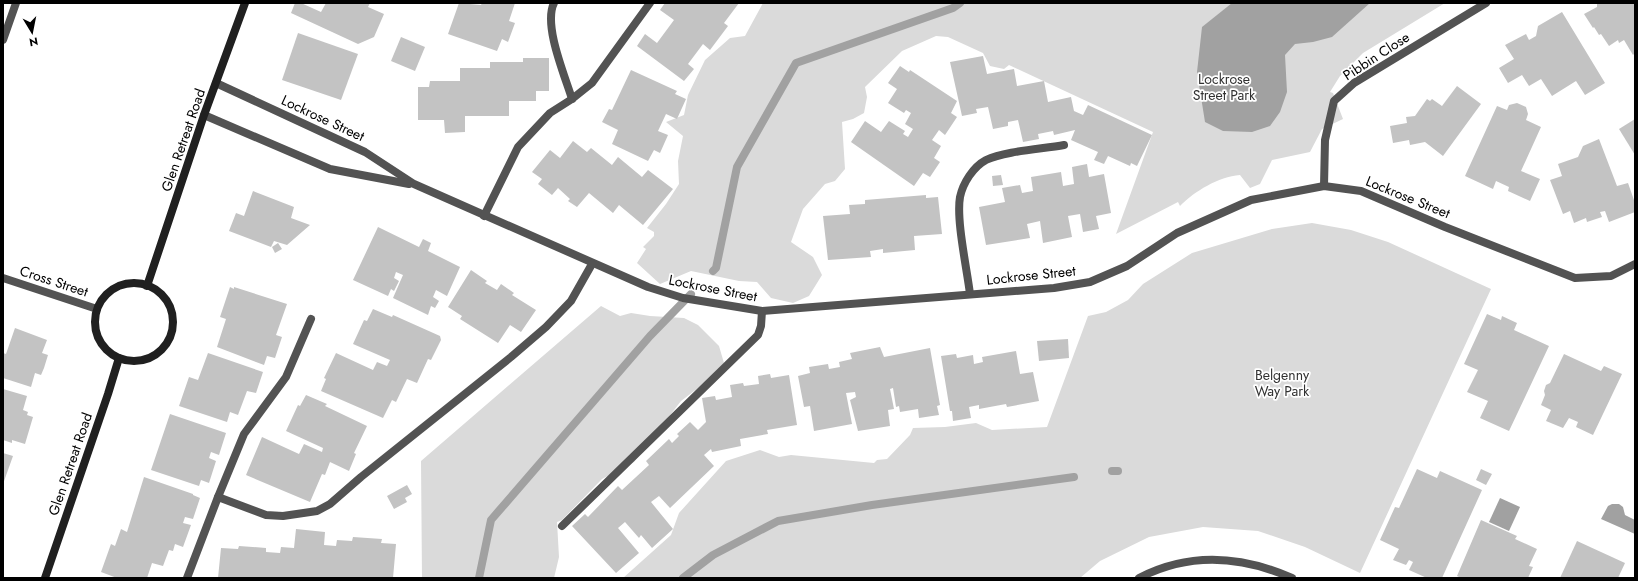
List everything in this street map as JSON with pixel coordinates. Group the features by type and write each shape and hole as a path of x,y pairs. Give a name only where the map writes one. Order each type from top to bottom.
{"street":[{"path":"3,40 16,3"},
{"name":"Glen Retreat Road","path":"147,286 204,115 245,3"},
{"path":"554,3 550,16 552,34 572,99"},
{"name":"Pibbin Close","path":"1324,186 1325,140 1334,101 1354,83 1486,3"},
{"path":"484,216 518,147 550,113 572,99 592,83 647,4"},
{"name":"Lockrose Street","path":"216,83 365,152 414,184 592,264 648,287 683,298 762,311 1054,288 1090,282 1127,266 1177,233 1251,200 1324,186 1361,191 1445,227 1575,278 1611,276 1635,264"},
{"name":"Lockrose Street","path":"204,115 330,169 414,184"},
{"path":"970,294 959,211 960,196 970,175 985,161 996,156 1064,145"},
{"path":"218,497 266,515 283,516 317,511 330,504 361,477 512,357 546,327 571,301 592,264"},
{"name":"Cross Street","path":"3,278 97,309"},
{"path":"135,283 147,286 158,292 166,301 171,312 172,324 170,336 164,347 154,355 143,360 131,361 118,358 101,344 96,332 95,321 97,309 103,299 112,290 123,285 135,283"},
{"path":"562,526 758,335 762,326 762,311"},
{"path":"187,578 244,434 286,376 311,320"},
{"name":"Glen Retreat Road","path":"45,578 108,394 118,358"},
{"path":"1139,578 1156,569 1186,562 1229,559 1272,569 1292,578"}],"green space":[{"name":"Lockrose Street Park","path":"763,3 1445,3 1363,53 1340,76 1330,92 1333,93 1343,119 1322,129 1310,152 1272,160 1260,184 1250,188 1240,175 1223,179 1200,190 1180,206 1178,202 1116,234 1153,132 1009,65 1004,69 990,66 983,53 948,37 936,36 902,51 865,87 867,97 864,113 853,119 842,122 845,169 835,181 825,184 803,209 791,242 813,257 822,275 809,296 793,303 771,298 757,282 739,281 691,271 660,284 637,263 646,249 643,247 654,236 654,232 647,228 666,204 679,184 678,161 683,136 666,122 684,115 688,95 705,60 730,38 745,36"},
{"name":"Belgenny Way Park","path":"1312,223 1351,230 1388,242 1491,289 1360,573 1305,547 1258,531 1203,527 1149,537 1100,561 1080,578 623,578 671,535 679,513 726,461 760,450 779,457 791,455 874,463 877,460 887,459 910,435 913,428 945,427 976,423 992,430 1047,427 1088,316 1106,312 1128,300 1143,284 1192,253 1272,229"},
{"path":"601,306 620,316 631,313 650,316 684,318 698,325 719,346 724,363 706,382 681,401 634,462 602,479 562,520 557,522 559,557 554,578 422,578 421,461"}],"shaded area":[{"path":"1232,3 1370,3 1332,37 1313,42 1295,44 1285,55 1287,92 1280,112 1270,126 1252,132 1223,131 1205,122 1197,72 1202,27"},
{"path":"1500,498 1520,507 1509,531 1489,522"},
{"path":"1612,504 1619,504 1623,507 1625,515 1635,520 1635,534 1601,519 1608,506"}],"building":[{"path":"295,3 301,3 321,12 326,3 370,3 368,7 384,14 374,37 358,44 291,13"},
{"path":"459,3 481,5 482,3 515,3 509,21 515,23 508,42 502,39 497,51 448,34"},
{"path":"665,3 739,3 724,23 728,26 710,50 703,44 688,64 694,69 684,81 637,46 645,34 657,43 674,20 660,10"},
{"path":"1597,3 1635,3 1635,53 1633,55 1624,40 1619,43 1618,40 1609,46 1601,34 1599,35 1594,27 1593,28 1584,14 1597,7"},
{"path":"1562,12 1605,83 1585,95 1576,81 1552,96 1541,79 1529,86 1522,75 1508,83 1499,68 1514,59 1505,45 1526,34 1529,40 1536,36 1538,26"},
{"path":"298,33 358,54 341,100 282,80"},
{"path":"401,37 425,47 415,71 391,61"},
{"path":"983,56 987,74 1014,69 1017,86 1044,81 1048,102 1071,97 1074,111 1083,115 1088,105 1152,135 1137,166 1131,163 1130,166 1108,156 1104,164 1094,160 1098,152 1071,140 1075,130 1054,135 1053,131 1038,134 1039,139 1023,142 1018,120 1008,122 1008,126 993,129 988,107 976,109 977,113 962,116 950,62"},
{"path":"523,58 549,58 549,91 536,91 536,101 509,101 509,116 465,116 465,132 445,133 444,120 418,120 418,87 429,87 430,81 460,81 460,68 490,68 490,62 523,62"},
{"path":"900,66 909,72 910,70 957,101 951,113 957,117 945,135 939,130 932,140 941,146 934,158 940,162 930,177 923,173 914,186 851,142 865,121 881,132 889,121 905,131 903,134 908,137 913,129 905,124 911,113 906,110 904,113 888,103 897,89 888,83"},
{"path":"631,70 677,91 675,94 686,99 677,119 666,114 658,131 668,135 660,153 654,150 648,161 612,144 618,130 602,122 609,109 612,110"},
{"path":"1457,86 1481,104 1443,156 1425,142 1410,145 1409,140 1393,143 1390,126 1407,123 1406,117 1415,116 1427,99 1430,101 1432,99 1442,106"},
{"path":"1517,103 1526,107 1528,114 1526,120 1541,127 1521,171 1540,179 1530,201 1508,191 1509,187 1496,181 1493,189 1465,176 1497,106 1507,110 1509,105"},
{"path":"1635,119 1635,155 1619,129"},
{"path":"1599,139 1617,186 1628,183 1635,203 1635,212 1609,222 1605,211 1600,212 1602,217 1587,222 1586,218 1574,223 1570,211 1563,214 1550,180 1562,176 1558,164 1578,157 1583,146"},
{"path":"573,141 587,152 591,148 612,165 618,157 642,177 648,170 673,189 643,225 619,205 613,213 589,193 577,207 568,201 570,199 558,188 552,195 538,184 542,179 532,172 550,150 560,158"},
{"path":"1087,164 1089,177 1104,174 1111,213 1096,216 1099,229 1083,232 1080,214 1068,216 1072,237 1043,243 1040,221 1027,224 1030,238 986,245 979,207 1005,202 1002,188 1020,185 1022,193 1033,191 1031,177 1061,172 1063,186 1074,184 1072,167"},
{"path":"1001,175 1003,185 993,186 992,176"},
{"path":"253,191 294,207 291,218 310,225 287,245 274,241 271,247 229,231 236,213 244,216"},
{"path":"926,195 926,198 938,197 942,234 914,236 915,250 883,253 883,249 870,251 871,257 828,260 823,216 850,214 849,205 865,204 865,200"},
{"path":"378,227 419,247 423,239 431,243 428,251 460,267 447,296 436,290 433,297 439,301 435,308 431,306 428,315 393,298 403,275 396,272 394,278 399,281 394,291 391,289 388,296 353,280"},
{"path":"278,243 282,249 275,253 272,247"},
{"path":"471,270 487,281 485,283 497,290 501,284 514,293 512,295 536,310 521,332 510,325 498,343 460,319 462,316 448,307"},
{"path":"230,287 287,304 276,335 282,337 275,358 267,356 264,365 217,347 226,319 220,317"},
{"path":"373,309 392,317 393,315 440,336 441,340 431,360 428,359 417,383 407,379 396,402 392,400 383,418 321,391 326,379 324,378 336,353 373,370 377,362 387,366 390,360 353,344 364,320 367,321"},
{"path":"1487,314 1501,320 1502,316 1517,323 1514,330 1549,346 1509,431 1480,418 1488,401 1467,392 1478,370 1464,364"},
{"path":"15,328 47,340 42,353 48,355 44,368 41,375 35,373 31,387 3,378 3,353 6,354"},
{"path":"1068,339 1069,358 1039,361 1037,341"},
{"path":"880,347 884,357 930,348 940,405 937,406 939,415 919,418 918,409 900,412 899,406 896,407 893,388 890,389 894,409 888,410 890,426 858,431 850,400 856,397 855,392 846,393 852,424 814,431 810,406 804,407 798,376 810,373 809,367 828,364 829,369 840,367 839,362 852,359 850,353"},
{"path":"1016,351 1020,374 1033,372 1039,401 1007,407 1006,404 979,409 979,405 969,407 971,418 953,421 941,356 956,354 957,358 973,355 974,364 983,362 982,357"},
{"path":"208,353 263,372 256,393 247,391 238,415 230,412 227,422 179,406 189,377 198,380"},
{"path":"1564,354 1601,371 1604,366 1622,374 1593,435 1576,427 1578,422 1569,418 1563,428 1546,421 1551,410 1541,405 1545,395 1544,391 1546,385 1550,383"},
{"path":"770,374 771,378 789,375 797,425 767,430 768,434 740,439 741,446 712,452 711,449 704,455 714,466 670,508 659,496 651,502 673,529 652,548 641,535 639,538 625,522 618,528 639,553 616,573 572,526 585,514 588,517 618,486 622,490 649,465 646,461 669,439 672,443 679,436 677,434 690,422 698,430 706,422 702,398 715,396 716,400 732,397 730,385 743,383 744,386 759,384 758,376"},
{"path":"3,389 27,396 23,410 28,412 27,415 33,417 25,444 12,440 12,443 3,440"},
{"path":"306,395 327,404 325,406 367,426 354,453 356,454 349,471 330,462 325,475 322,474 310,502 246,475 262,437 299,454 304,444 322,452 323,448 286,431 298,405 300,406"},
{"path":"170,414 226,433 219,455 211,452 209,458 216,461 209,483 201,480 199,486 151,470"},
{"path":"3,453 13,456 3,484"},
{"path":"1417,469 1437,478 1440,471 1482,490 1442,578 1427,578 1409,570 1413,562 1409,560 1406,565 1393,560 1399,549 1380,540 1395,507 1399,508"},
{"path":"1481,469 1492,474 1486,485 1476,480"},
{"path":"144,477 193,494 200,498 193,519 185,517 183,523 191,525 183,547 175,544 173,551 169,550 163,566 152,563 147,578 117,578 101,572 111,544 115,546 121,529 127,532"},
{"path":"407,485 412,494 405,498 407,502 394,509 387,496"},
{"path":"1481,520 1517,536 1515,539 1537,549 1529,566 1533,567 1528,578 1461,578 1457,576"},
{"path":"296,529 325,532 324,545 336,546 337,540 352,541 353,537 382,539 381,543 396,544 393,578 218,578 221,548 238,549 239,546 266,548 266,552 280,553 281,547 294,548"},
{"path":"1577,541 1625,563 1618,578 1560,578"}],"waterway":[{"path":"713,271 716,268 737,167 796,63 953,8 960,3"},
{"path":"479,578 491,520 650,336 691,294"},
{"path":"1112,471 1118,471"},
{"path":"683,578 713,555 778,521 872,505 1074,477"}]}
